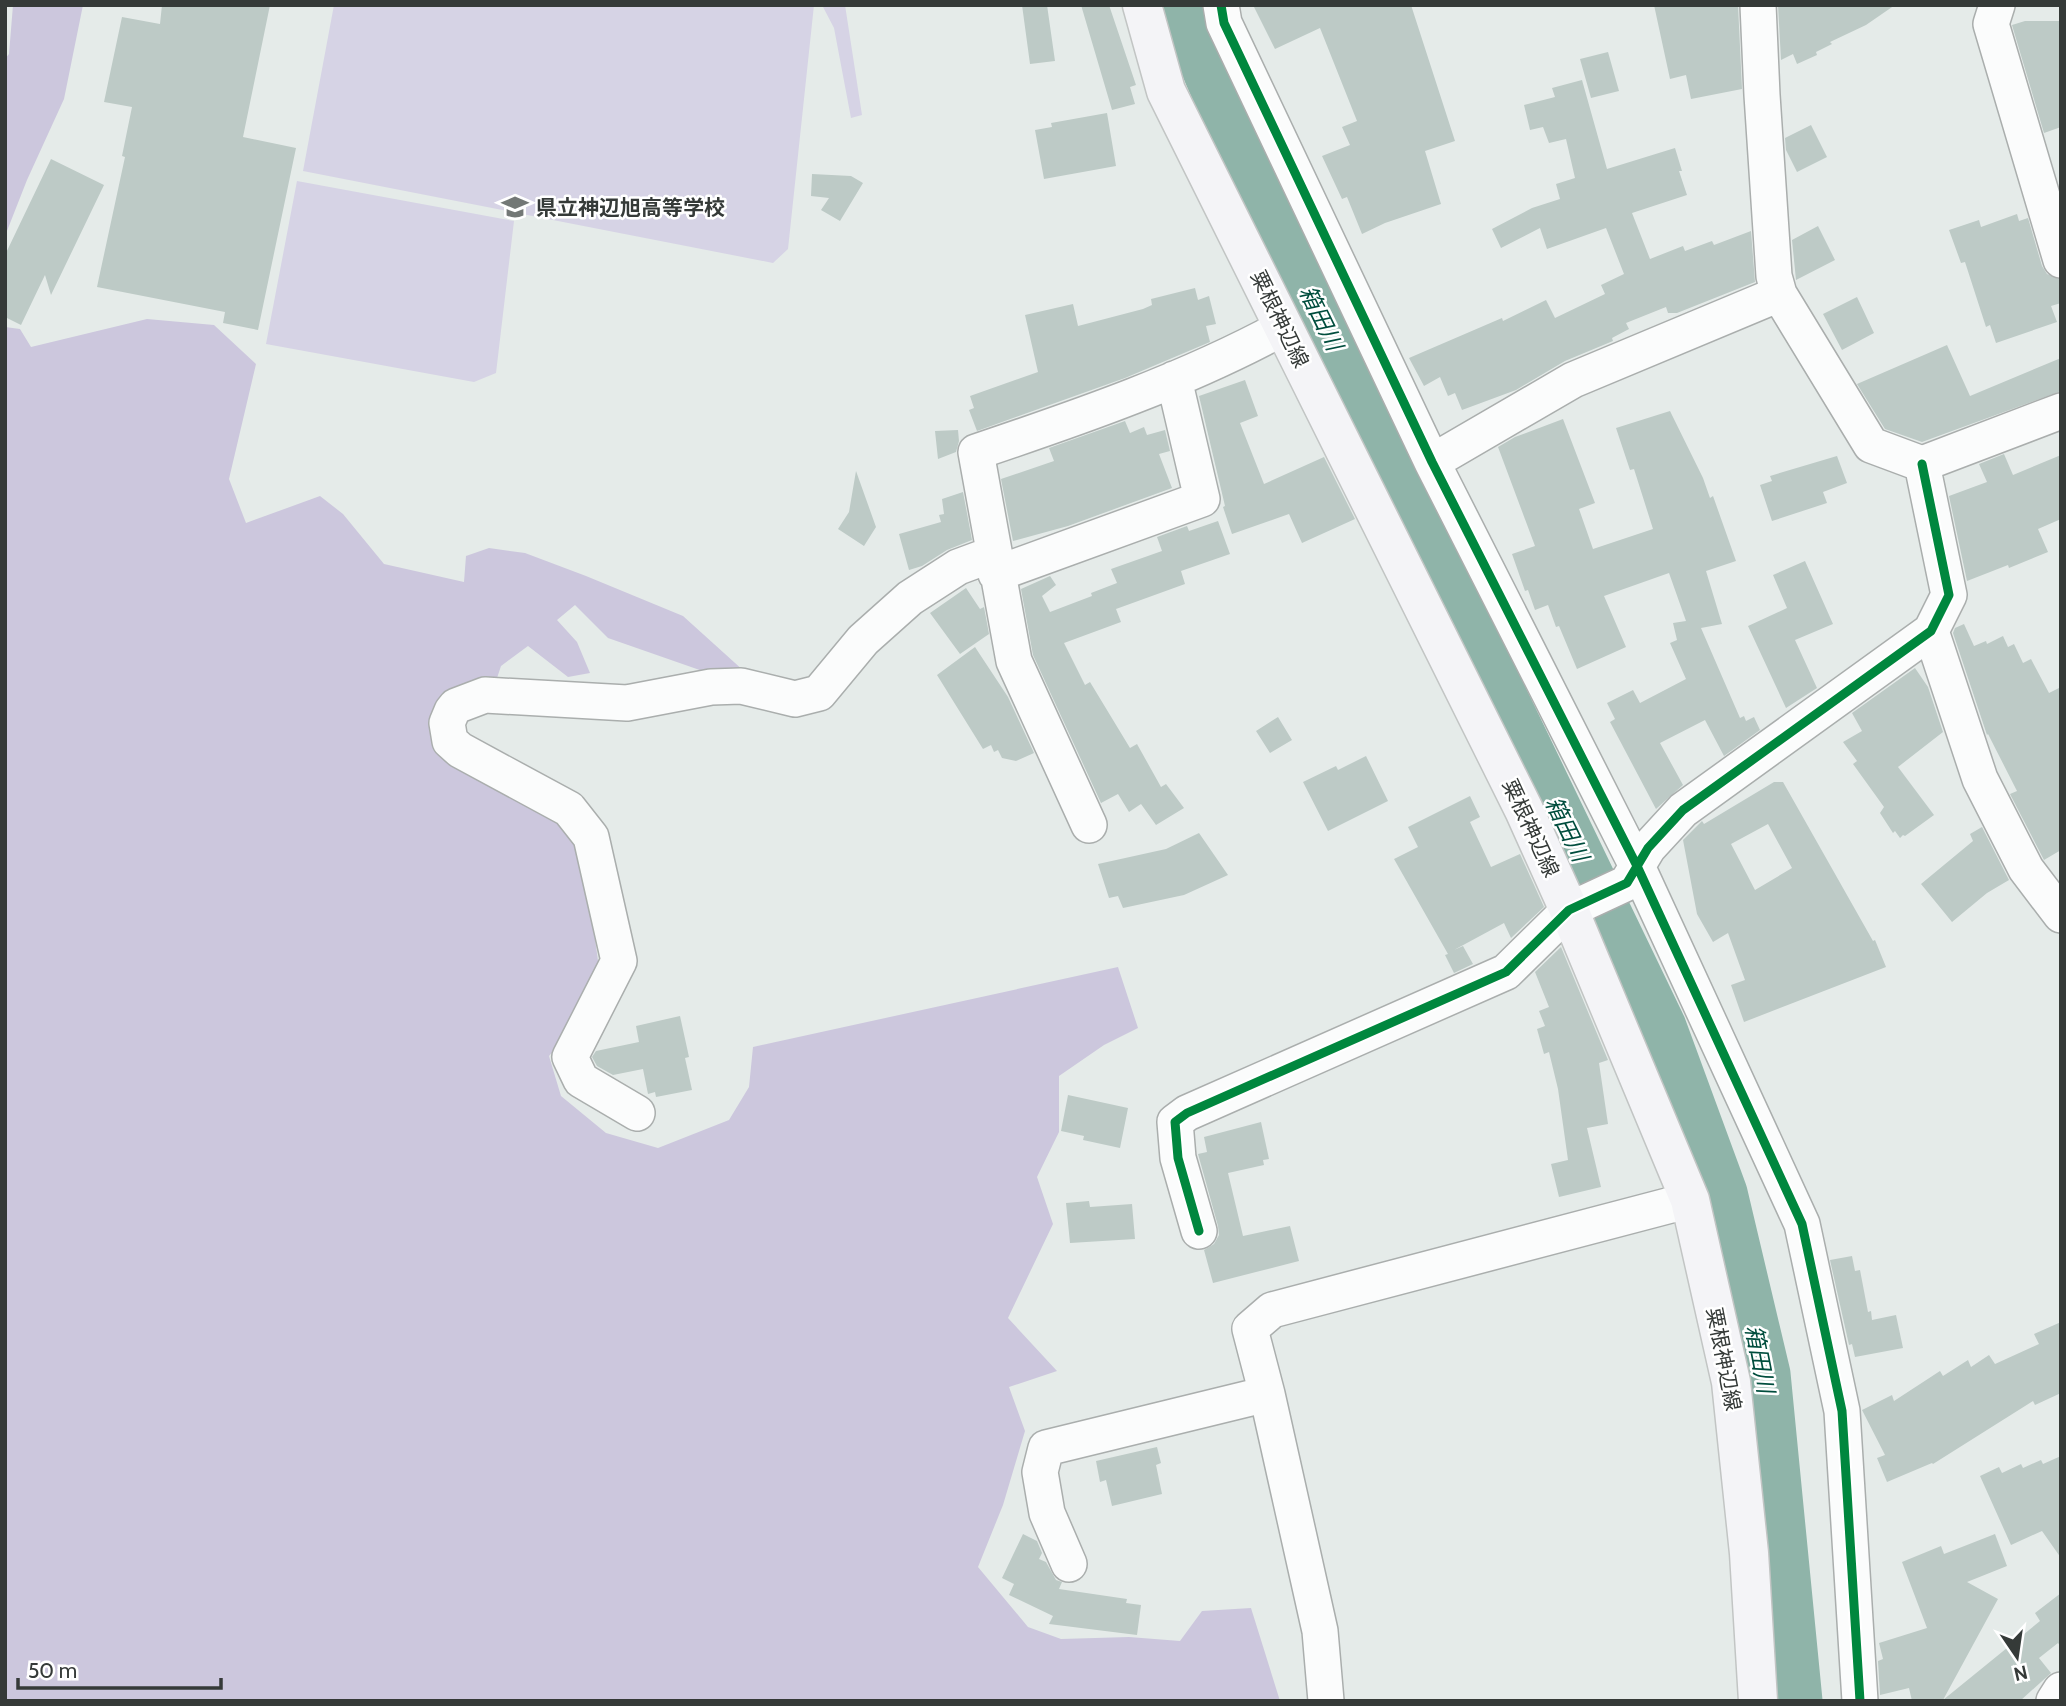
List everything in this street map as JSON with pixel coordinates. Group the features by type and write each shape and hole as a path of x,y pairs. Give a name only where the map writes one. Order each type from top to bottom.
{"main road":[{"name":"粟根神辺線","path":"1142,5 1166,91 1573,908 1690,1200 1731,1382 1749,1553 1758,1701"}],"street":[{"path":"1220,5 1224,23 1432,462 1802,1224 1842,1411 1860,1701"},
{"path":"1758,5 1773,262 1779,294 1871,445 1922,464 2061,411"},
{"path":"1997,5 1991,24 2061,260"},
{"path":"1432,462 1573,380 1779,294"},
{"path":"1088,825 1014,661 976,452 1053,427 1232,356 1284,327"},
{"path":"637,1113 582,1080 570,1057 619,961 591,837 569,809 460,750 450,741 447,723 452,710 485,695 627,703 711,687 741,686 796,699 819,693 863,640 910,598 958,567 995,564 1202,499 1174,379"},
{"path":"1199,1231 1178,1158 1175,1122 1187,1112 1506,972 1573,908 1632,874 1648,848 1683,810 1931,631 1949,595 1922,464"},
{"path":"1931,631 1980,779 2026,869 2061,915"},
{"path":"1325,1701 1320,1631 1250,1329 1272,1310 1690,1200"},
{"path":"1069,1564 1047,1513 1040,1472 1046,1448 1267,1394"},
{"path":"2054,1701 2061,1690"}],"shaded area":[{"path":"13,5 83,5 64,99 5,236 5,59 9,54"},
{"path":"334,5 814,5 788,249 773,263 303,171"},
{"path":"822,5 845,5 862,115 851,118 834,28"},
{"path":"297,181 514,221 496,373 474,382 266,344"},
{"path":"147,319 214,325 256,364 229,479 246,523 320,496 343,514 384,564 464,582 466,556 489,548 525,553 683,616 745,672 714,675 608,638 575,605 557,620 577,642 590,673 568,677 528,646 501,666 495,684 433,720 580,831 599,968 581,1018 549,1056 561,1096 606,1133 658,1148 729,1120 749,1087 753,1047 1118,967 1138,1028 1104,1045 1059,1076 1059,1132 1037,1177 1053,1224 1008,1318 1057,1371 1009,1387 1025,1431 1003,1505 978,1567 1028,1627 1061,1639 1129,1637 1180,1641 1202,1611 1251,1608 1280,1701 5,1701 5,327 20,329 31,347"}],"building":[{"path":"162,5 270,5 243,137 296,148 258,330 223,323 225,312 97,287 125,157 122,156 132,107 104,102 122,17 160,24"},
{"path":"1022,5 1047,5 1055,61 1030,64"},
{"path":"1081,5 1109,5 1136,85 1130,87 1135,104 1112,110"},
{"path":"1253,5 1411,5 1455,141 1425,151 1441,204 1385,223 1362,234 1347,197 1342,199 1322,156 1350,145 1342,127 1357,121 1320,28 1275,49"},
{"path":"1654,5 1738,5 1742,89 1691,99 1686,75 1670,79"},
{"path":"1778,5 1895,5 1866,25 1830,42 1832,44 1816,52 1817,55 1797,64 1793,54 1781,60"},
{"path":"2025,21 2061,21 2061,127 2044,133 2012,25"},
{"path":"1608,52 1619,91 1591,98 1580,59"},
{"path":"1582,80 1607,169 1675,148 1687,195 1632,213 1650,259 1683,246 1685,251 1712,241 1714,245 1751,231 1755,282 1677,313 1668,313 1666,307 1626,323 1629,329 1612,338 1613,341 1565,361 1516,390 1462,410 1455,393 1448,396 1440,377 1424,386 1409,358 1502,318 1503,321 1546,300 1555,318 1605,294 1601,285 1624,274 1606,228 1547,249 1540,228 1501,248 1492,229 1532,208 1560,199 1556,184 1575,178 1566,139 1549,143 1543,127 1530,130 1524,105 1555,97 1552,88"},
{"path":"1107,113 1116,166 1044,179 1035,130 1052,127 1051,123"},
{"path":"1811,125 1827,157 1797,172 1786,150 1785,138"},
{"path":"51,159 104,185 51,295 45,275 21,325 5,317 5,255"},
{"path":"812,174 851,176 863,183 840,221 821,210 829,198 811,196"},
{"path":"2017,214 2019,221 2028,218 2042,266 2047,274 2061,280 2061,303 2051,306 2057,322 1996,343 1990,325 1986,327 1965,262 1961,263 1949,230 1979,220 1981,227"},
{"path":"1818,226 1835,260 1796,280 1792,240"},
{"path":"1195,288 1198,300 1209,296 1216,324 1206,326 1210,342 1125,378 977,431 969,410 974,408 970,396 1038,372 1025,315 1073,304 1078,326 1143,309 1152,305 1151,299"},
{"path":"1857,297 1874,333 1842,350 1823,314"},
{"path":"1947,345 1970,396 2061,358 2061,391 1922,442 1885,429 1857,384"},
{"path":"1245,380 1258,416 1240,423 1264,484 1324,457 1355,519 1302,543 1289,514 1232,534 1223,507 1225,506 1199,396"},
{"path":"1670,411 1710,498 1713,496 1736,561 1706,571 1722,624 1701,628 1740,718 1744,716 1746,721 1754,717 1760,730 1724,756 1705,720 1660,743 1683,785 1656,809 1610,722 1615,719 1607,703 1633,690 1640,703 1686,679 1670,643 1677,640 1673,623 1686,621 1669,573 1604,596 1626,647 1577,669 1548,605 1535,610 1528,590 1525,591 1512,554 1535,546 1498,447 1515,437 1563,419 1595,503 1579,509 1593,549 1653,529 1634,469 1630,470 1616,428"},
{"path":"1125,421 1130,433 1144,427 1147,435 1165,430 1170,451 1159,454 1172,488 1068,526 1013,541 1001,479 1054,461 1049,448"},
{"path":"958,430 956,452 938,459 935,431"},
{"path":"2004,454 2013,475 2061,455 2061,519 2038,529 2048,552 1967,581 1949,496 1987,482 1979,464"},
{"path":"1837,456 1847,483 1823,492 1827,503 1772,521 1760,485 1772,481 1770,476"},
{"path":"856,471 876,527 864,546 838,529 849,512"},
{"path":"963,492 972,540 909,570 899,534 941,522 939,515 944,514 942,499"},
{"path":"1218,521 1230,554 1181,571 1185,584 1116,609 1121,622 1064,643 1085,685 1090,682 1130,748 1137,744 1161,787 1166,784 1184,808 1156,825 1141,804 1129,812 1118,794 1101,803 1033,655 1021,589 1050,576 1056,585 1042,596 1050,612 1117,583 1111,569 1162,551 1157,537 1187,526 1189,531"},
{"path":"1805,561 1833,624 1795,640 1817,688 1786,708 1748,626 1787,608 1773,575"},
{"path":"966,588 980,609 984,607 989,634 960,654 930,613"},
{"path":"1964,624 1974,646 1986,641 1987,644 2003,636 2008,647 2014,644 2023,663 2031,659 2049,693 2061,687 2061,850 2044,860 2010,794 2017,791 1987,735 1953,633 1955,628"},
{"path":"975,647 1008,697 1034,753 1016,761 1002,758 998,750 994,752 991,745 983,749 937,675"},
{"path":"1915,668 1928,687 1943,732 1898,767 1934,815 1900,838 1895,831 1893,833 1880,813 1884,807 1853,764 1857,761 1843,742 1862,731 1852,713"},
{"path":"1278,717 1292,740 1270,753 1256,731"},
{"path":"1366,756 1388,801 1328,831 1303,782 1336,766 1338,770"},
{"path":"1774,782 1783,782 1873,941 1875,940 1886,967 1744,1022 1731,985 1745,980 1728,933 1713,942 1697,914 1683,840 1702,821 1704,824","holes":["1768,824 1792,868 1755,890 1731,844"]},
{"path":"1470,796 1480,817 1470,822 1491,867 1520,854 1544,907 1511,938 1504,923 1454,950 1463,946 1473,964 1454,973 1445,955 1448,954 1394,859 1418,847 1408,827"},
{"path":"1982,827 2009,880 1987,893 1952,922 1921,884 1973,841 1970,834"},
{"path":"1199,833 1228,875 1184,895 1123,908 1118,896 1109,898 1098,864 1166,849"},
{"path":"1561,947 1608,1060 1599,1063 1608,1124 1587,1128 1601,1187 1559,1197 1551,1164 1568,1160 1558,1089 1549,1052 1544,1054 1537,1029 1545,1026 1539,1011 1549,1007 1535,972"},
{"path":"680,1016 689,1057 685,1058 692,1090 656,1097 655,1092 648,1094 643,1069 613,1075 597,1066 592,1057 596,1051 639,1042 636,1026"},
{"path":"1068,1095 1128,1108 1120,1148 1083,1140 1084,1136 1061,1131"},
{"path":"1261,1122 1269,1159 1263,1160 1264,1165 1228,1173 1243,1236 1290,1226 1299,1261 1213,1283 1204,1250 1214,1244 1219,1235 1218,1226 1198,1154 1207,1152 1204,1137"},
{"path":"1089,1201 1090,1207 1132,1204 1135,1239 1070,1243 1066,1203"},
{"path":"1852,1256 1855,1271 1860,1270 1872,1320 1896,1315 1903,1348 1855,1357 1852,1344 1849,1345 1830,1260"},
{"path":"2061,1322 2061,1393 2035,1405 2033,1401 1933,1464 1887,1482 1877,1458 1885,1455 1862,1410 1892,1395 1894,1401 1940,1371 1943,1376 1968,1360 1971,1367 1989,1355 1995,1364 2039,1344 2034,1334"},
{"path":"1157,1447 1161,1463 1156,1465 1162,1494 1112,1506 1106,1480 1100,1482 1096,1461"},
{"path":"2061,1456 2061,1558 2042,1531 2011,1545 1980,1476 1999,1467 2002,1473 2021,1464 2023,1468 2041,1460 2043,1464"},
{"path":"1023,1534 1037,1541 1042,1553 1039,1559 1046,1562 1056,1580 1062,1582 1059,1589 1127,1599 1126,1603 1141,1605 1137,1635 1049,1624 1053,1616 1009,1595 1014,1584 1002,1578"},
{"path":"1995,1534 2007,1566 1967,1582 1998,1599 1943,1700 2040,1621 2035,1613 2061,1593 2061,1647 2058,1643 2039,1658 2051,1673 2020,1701 1912,1701 1909,1688 1880,1695 1878,1661 1883,1659 1879,1643 1927,1628 1902,1562 1941,1546 1944,1554"}],"waterway":[{"name":"箱田川","path":"1179,5 1245,161 1662,1027 1723,1193 1766,1374 1798,1701"}],"cycle path":[{"path":"1221,5 1224,23 1432,462 1637,866 1802,1224 1842,1411 1860,1701"},
{"path":"1199,1231 1178,1158 1175,1122 1187,1113 1506,972 1569,910 1627,883 1648,848 1683,810 1931,631 1949,595 1922,464"}],"place":[{"name":"県立神辺旭高等学校","path":"515,207"}]}
